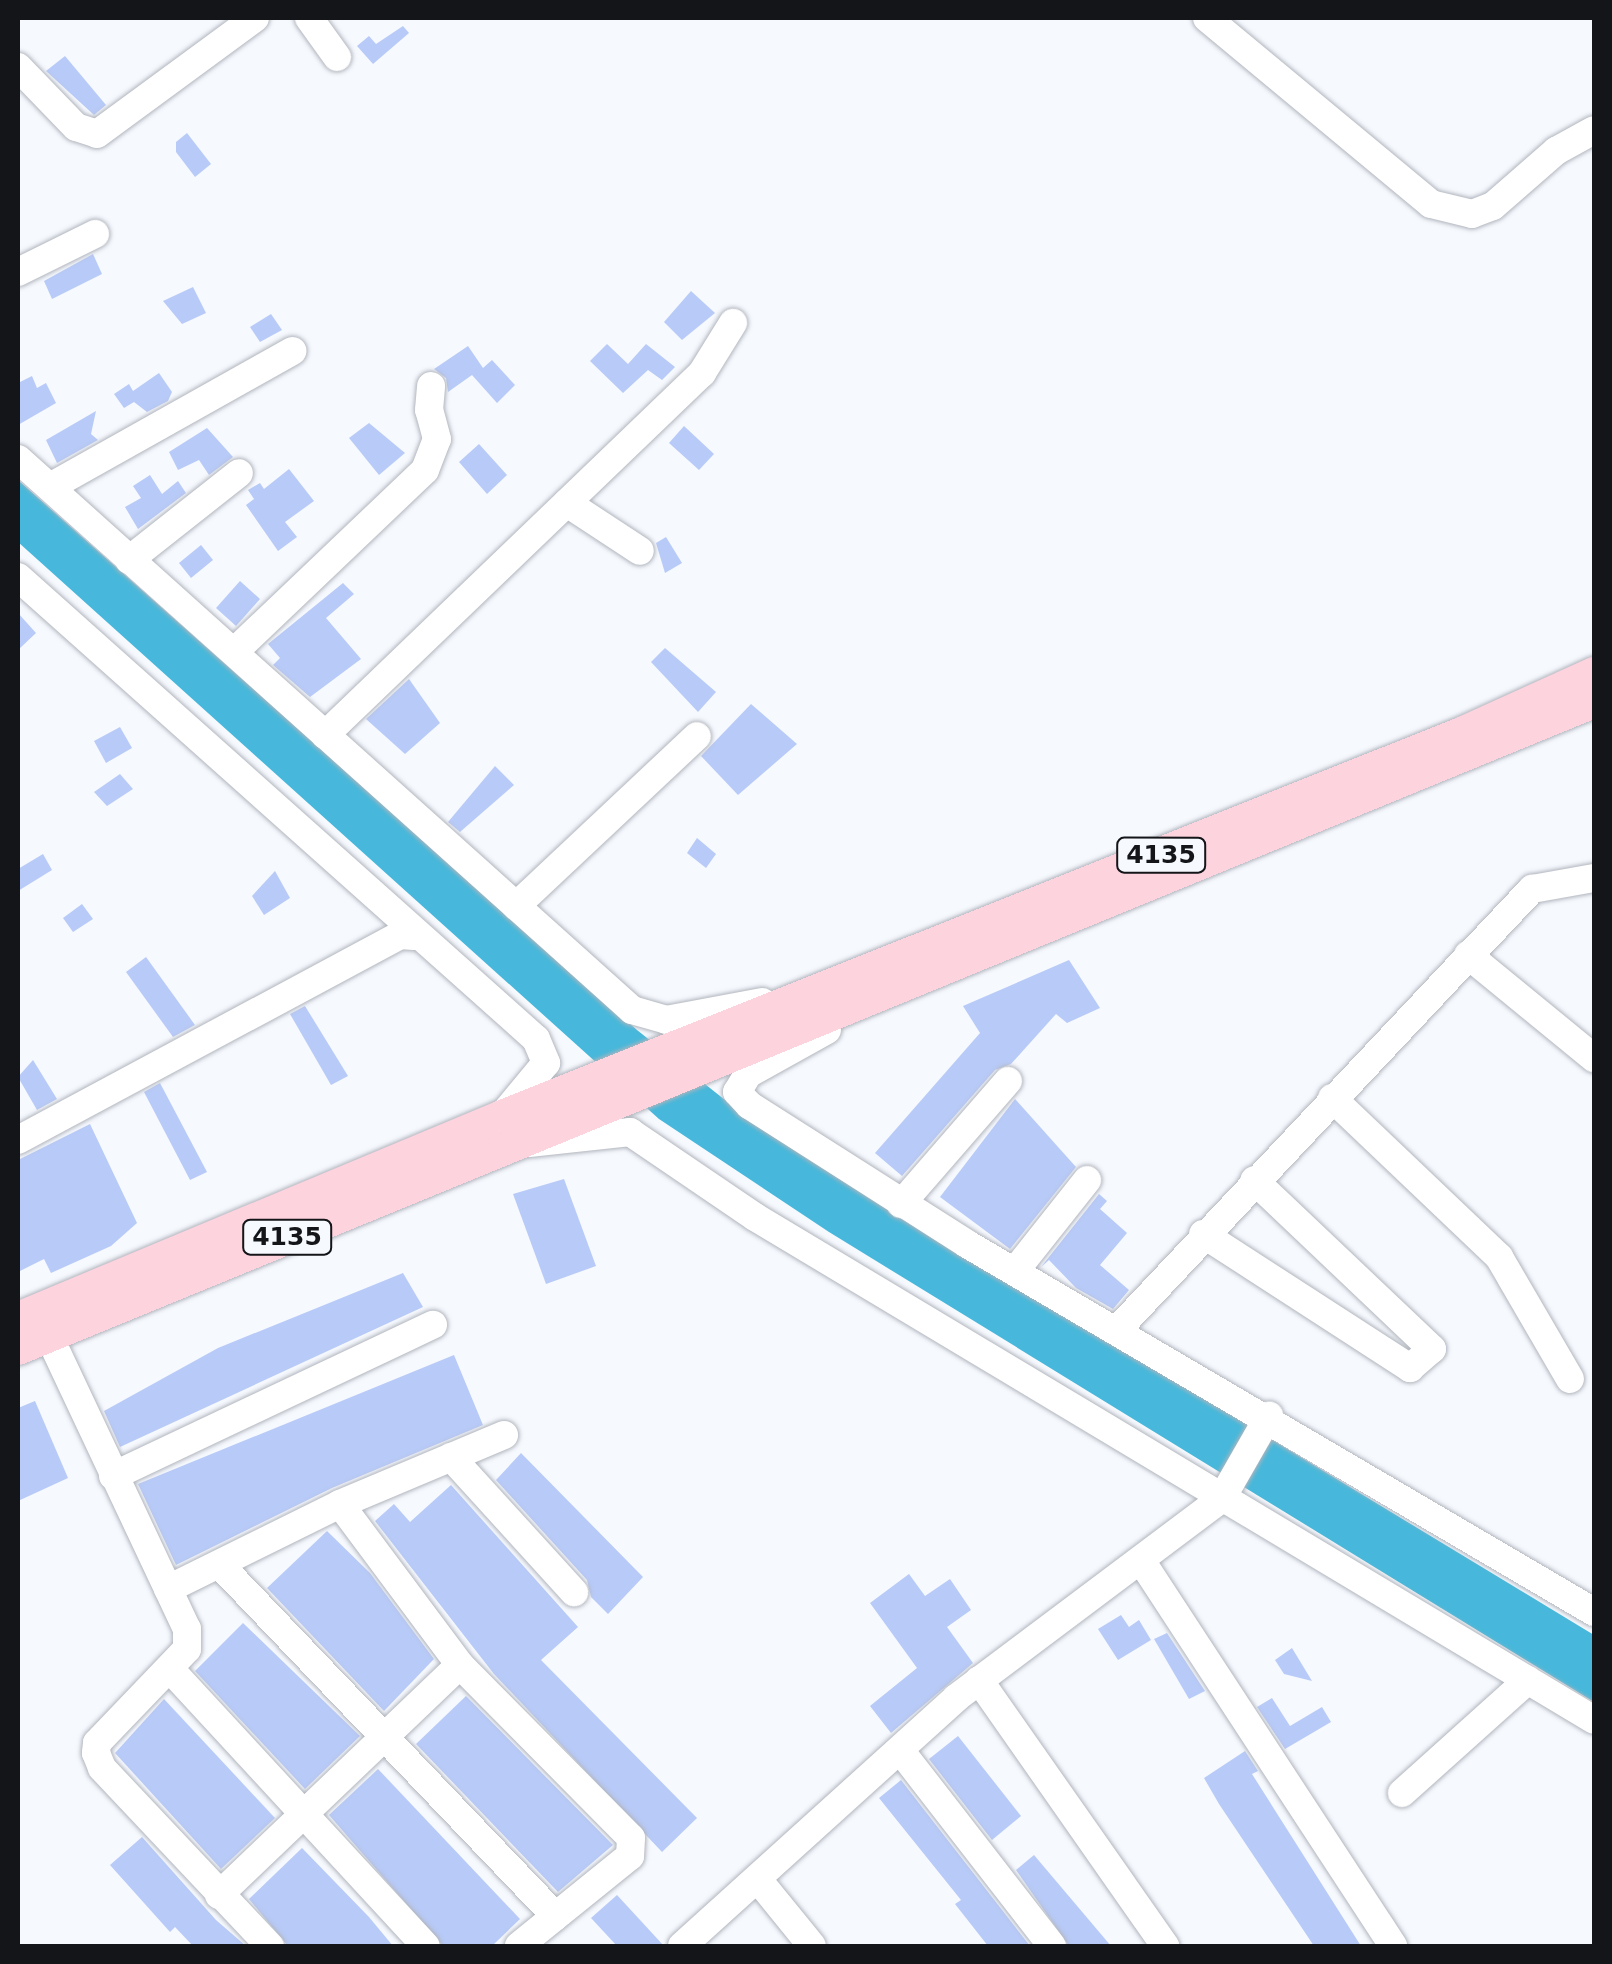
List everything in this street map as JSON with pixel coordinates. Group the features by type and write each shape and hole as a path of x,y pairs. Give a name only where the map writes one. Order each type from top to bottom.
{"main road":[{"name":"4135","path":"731,1044 824,991 1594,673"},
{"name":"4135","path":"18,1318 731,1044 894,992 1594,702"},
{"name":"4135","path":"18,1349 507,1130"}],"street":[{"path":"18,67 76,127 97,134 255,18"},
{"path":"309,18 337,57"},
{"path":"1207,18 1431,204 1472,214 1493,206 1556,151 1594,130"},
{"path":"18,272 95,234"},
{"path":"325,735 702,373 733,323"},
{"path":"50,487 292,351"},
{"path":"235,651 425,470 438,439 429,410 431,386"},
{"path":"18,459 632,1010 666,1020 824,991"},
{"path":"129,560 239,473"},
{"path":"567,503 640,551"},
{"path":"18,577 414,936 536,1039 546,1063 507,1130 580,1142 630,1132 754,1218 1594,1720"},
{"path":"516,906 697,736"},
{"path":"1116,1330 1532,889 1594,878"},
{"path":"18,1140 400,935 414,936"},
{"path":"1468,955 1594,1058"},
{"path":"894,992 748,1074 737,1092 901,1204 1268,1416 1594,1612"},
{"path":"901,1204 1008,1081"},
{"path":"1332,1098 1498,1258 1570,1379"},
{"path":"1015,1271 1087,1180"},
{"path":"1203,1234 1410,1368 1432,1349 1254,1180"},
{"path":"113,1476 434,1325"},
{"path":"48,1336 187,1629 188,1649 97,1743 96,1754 270,1946"},
{"path":"682,1946 760,1882 979,1680 1142,1562 1222,1498 1268,1416"},
{"path":"168,1588 340,1504 504,1434"},
{"path":"451,1457 574,1592"},
{"path":"340,1504 460,1665 634,1846 519,1946"},
{"path":"1142,1562 1393,1946"},
{"path":"220,1564 556,1916"},
{"path":"220,1895 460,1665"},
{"path":"170,1670 426,1946"},
{"path":"979,1680 1165,1946"},
{"path":"1402,1794 1528,1680"},
{"path":"900,1750 1052,1946"},
{"path":"760,1882 812,1946"}],"water":[{"path":"18,480 637,1030 725,1100 817,1164 1594,1635 1594,1702 829,1232 659,1119 18,542"}],"building":[{"path":"403,26 409,33 373,64 357,46 369,36 376,44"},
{"path":"65,56 106,105 94,115 46,71"},
{"path":"187,133 211,164 195,177 176,152 176,142"},
{"path":"93,254 102,274 52,299 44,281"},
{"path":"193,287 206,313 182,324 163,301"},
{"path":"691,291 715,313 682,340 664,322"},
{"path":"271,314 282,330 260,342 250,327"},
{"path":"607,344 628,364 646,344 675,367 662,380 648,370 623,393 590,361"},
{"path":"468,346 483,368 492,360 515,385 497,403 472,375 448,392 446,378 434,369"},
{"path":"159,373 172,392 168,401 147,412 134,402 124,408 114,394 129,384 133,391"},
{"path":"32,376 37,388 46,383 56,403 18,425 18,383"},
{"path":"96,411 91,434 98,440 57,463 46,440"},
{"path":"369,423 405,453 379,475 349,438"},
{"path":"684,426 714,454 699,470 669,443"},
{"path":"207,428 233,457 209,475 199,460 178,470 169,452"},
{"path":"479,444 507,475 487,494 459,462"},
{"path":"289,469 314,501 285,522 297,537 278,551 246,505 254,499 248,490 260,483 264,489"},
{"path":"150,475 162,494 178,481 186,493 138,529 125,507 141,498 133,486"},
{"path":"666,537 682,563 665,573 656,543"},
{"path":"201,545 213,560 191,578 179,563"},
{"path":"240,581 260,599 236,626 216,608"},
{"path":"343,583 354,594 326,618 361,659 310,697 273,665 280,658 268,644"},
{"path":"18,613 36,633 18,650"},
{"path":"665,648 716,692 698,712 651,662"},
{"path":"409,679 440,723 405,754 366,719"},
{"path":"751,704 797,744 738,795 701,756"},
{"path":"120,727 132,748 106,763 94,741"},
{"path":"495,766 514,785 460,832 448,822"},
{"path":"120,774 133,789 107,806 94,792"},
{"path":"697,838 716,854 706,868 687,853"},
{"path":"43,854 52,870 18,891 18,869"},
{"path":"275,871 290,898 264,915 252,896"},
{"path":"82,904 93,919 73,932 63,918"},
{"path":"146,957 195,1025 173,1037 126,972"},
{"path":"1069,960 1100,1008 1067,1023 1056,1014 1011,1064 995,1070 902,1176 875,1153 980,1033 963,1006"},
{"path":"305,1006 348,1076 331,1085 290,1014"},
{"path":"33,1060 57,1099 37,1110 18,1077"},
{"path":"160,1083 207,1172 190,1180 144,1092"},
{"path":"1015,1099 1076,1167 1010,1249 940,1197"},
{"path":"90,1124 137,1223 111,1246 51,1273 44,1259 18,1272 18,1160"},
{"path":"564,1179 596,1266 546,1284 513,1194"},
{"path":"1099,1194 1107,1201 1100,1209 1127,1233 1100,1265 1129,1290 1113,1309 1076,1288 1049,1260 1041,1267"},
{"path":"403,1273 423,1307 120,1447 104,1411 218,1348"},
{"path":"454,1355 483,1425 332,1488 176,1565 138,1484"},
{"path":"35,1401 68,1478 18,1501 18,1408"},
{"path":"521,1453 643,1577 608,1614 591,1597 587,1580 496,1480"},
{"path":"451,1485 578,1627 541,1660 697,1818 662,1852 494,1674 375,1521 394,1504 410,1522"},
{"path":"327,1531 370,1573 434,1659 384,1711 267,1588"},
{"path":"909,1574 925,1596 950,1579 971,1610 947,1627 973,1663 891,1733 870,1706 917,1668 870,1603"},
{"path":"1121,1615 1129,1627 1139,1620 1151,1640 1118,1660 1098,1629"},
{"path":"243,1623 360,1736 305,1789 195,1671"},
{"path":"1167,1633 1205,1691 1189,1699 1154,1639"},
{"path":"1292,1648 1312,1681 1284,1674 1275,1660"},
{"path":"466,1696 613,1845 558,1892 416,1744"},
{"path":"1272,1698 1290,1726 1322,1707 1331,1722 1285,1749 1257,1707"},
{"path":"164,1699 275,1818 221,1869 115,1753"},
{"path":"958,1736 1021,1816 992,1840 929,1759"},
{"path":"1245,1751 1258,1771 1252,1774 1361,1946 1314,1946 1219,1804 1204,1778"},
{"path":"378,1769 520,1919 492,1946 443,1946 329,1815"},
{"path":"901,1780 1030,1946 988,1946 955,1904 961,1900 879,1798"},
{"path":"142,1837 216,1920 246,1946 193,1946 175,1927 170,1932 110,1865"},
{"path":"302,1848 393,1946 287,1945 249,1899"},
{"path":"1034,1855 1111,1946 1069,1946 1016,1870"},
{"path":"617,1895 664,1946 617,1946 591,1918"}]}
